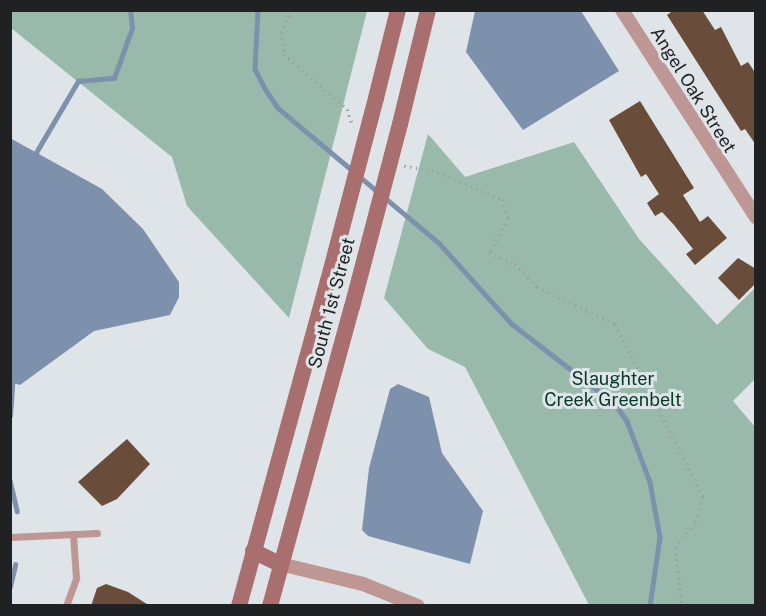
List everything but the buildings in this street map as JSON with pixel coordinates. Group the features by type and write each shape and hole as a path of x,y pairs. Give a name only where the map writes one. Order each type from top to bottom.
{"main road":[{"name":"South 1st Street","path":"239,606 328,280 398,10"},
{"name":"South 1st Street","path":"270,606 352,307 428,10"},
{"path":"253,551 280,564"}],"street":[{"name":"Angel Oak Street","path":"622,10 756,217"},
{"path":"280,564 363,584 418,606"}],"lane":[{"path":"10,537 97,533"},
{"path":"66,606 76,578 73,534"}],"path":[{"path":"293,10 281,32 284,54 347,109 358,138"},
{"path":"401,164 432,170 502,199 508,218 489,252 515,264 537,287 615,324 703,497 695,522 675,547 682,606"}],"green space":[{"path":"10,11 367,11 289,318 187,206 172,157 11,28"},
{"name":"Slaughter Creek Greenbelt","path":"428,134 465,177 574,142 639,239 717,325 755,288 755,379 733,401 755,427 755,605 589,605 465,367 428,349 384,298"}],"water":[{"path":"475,11 581,11 619,71 523,130 466,52"},
{"path":"10,138 102,189 143,229 179,282 179,297 170,315 94,331 20,385 10,382"},
{"path":"398,384 429,397 442,453 483,511 470,564 368,536 362,530 369,468 390,389"}],"waterway":[{"path":"34,156 78,81 114,78 132,28 130,10"},
{"path":"258,10 255,69 264,87 278,108 353,171"},
{"path":"359,176 378,192"},
{"path":"384,197 439,243 511,323 615,404 627,421 650,482 660,537 650,606"},
{"path":"10,416 13,377"},
{"path":"10,480 17,511"},
{"path":"10,587 15,565"}]}
